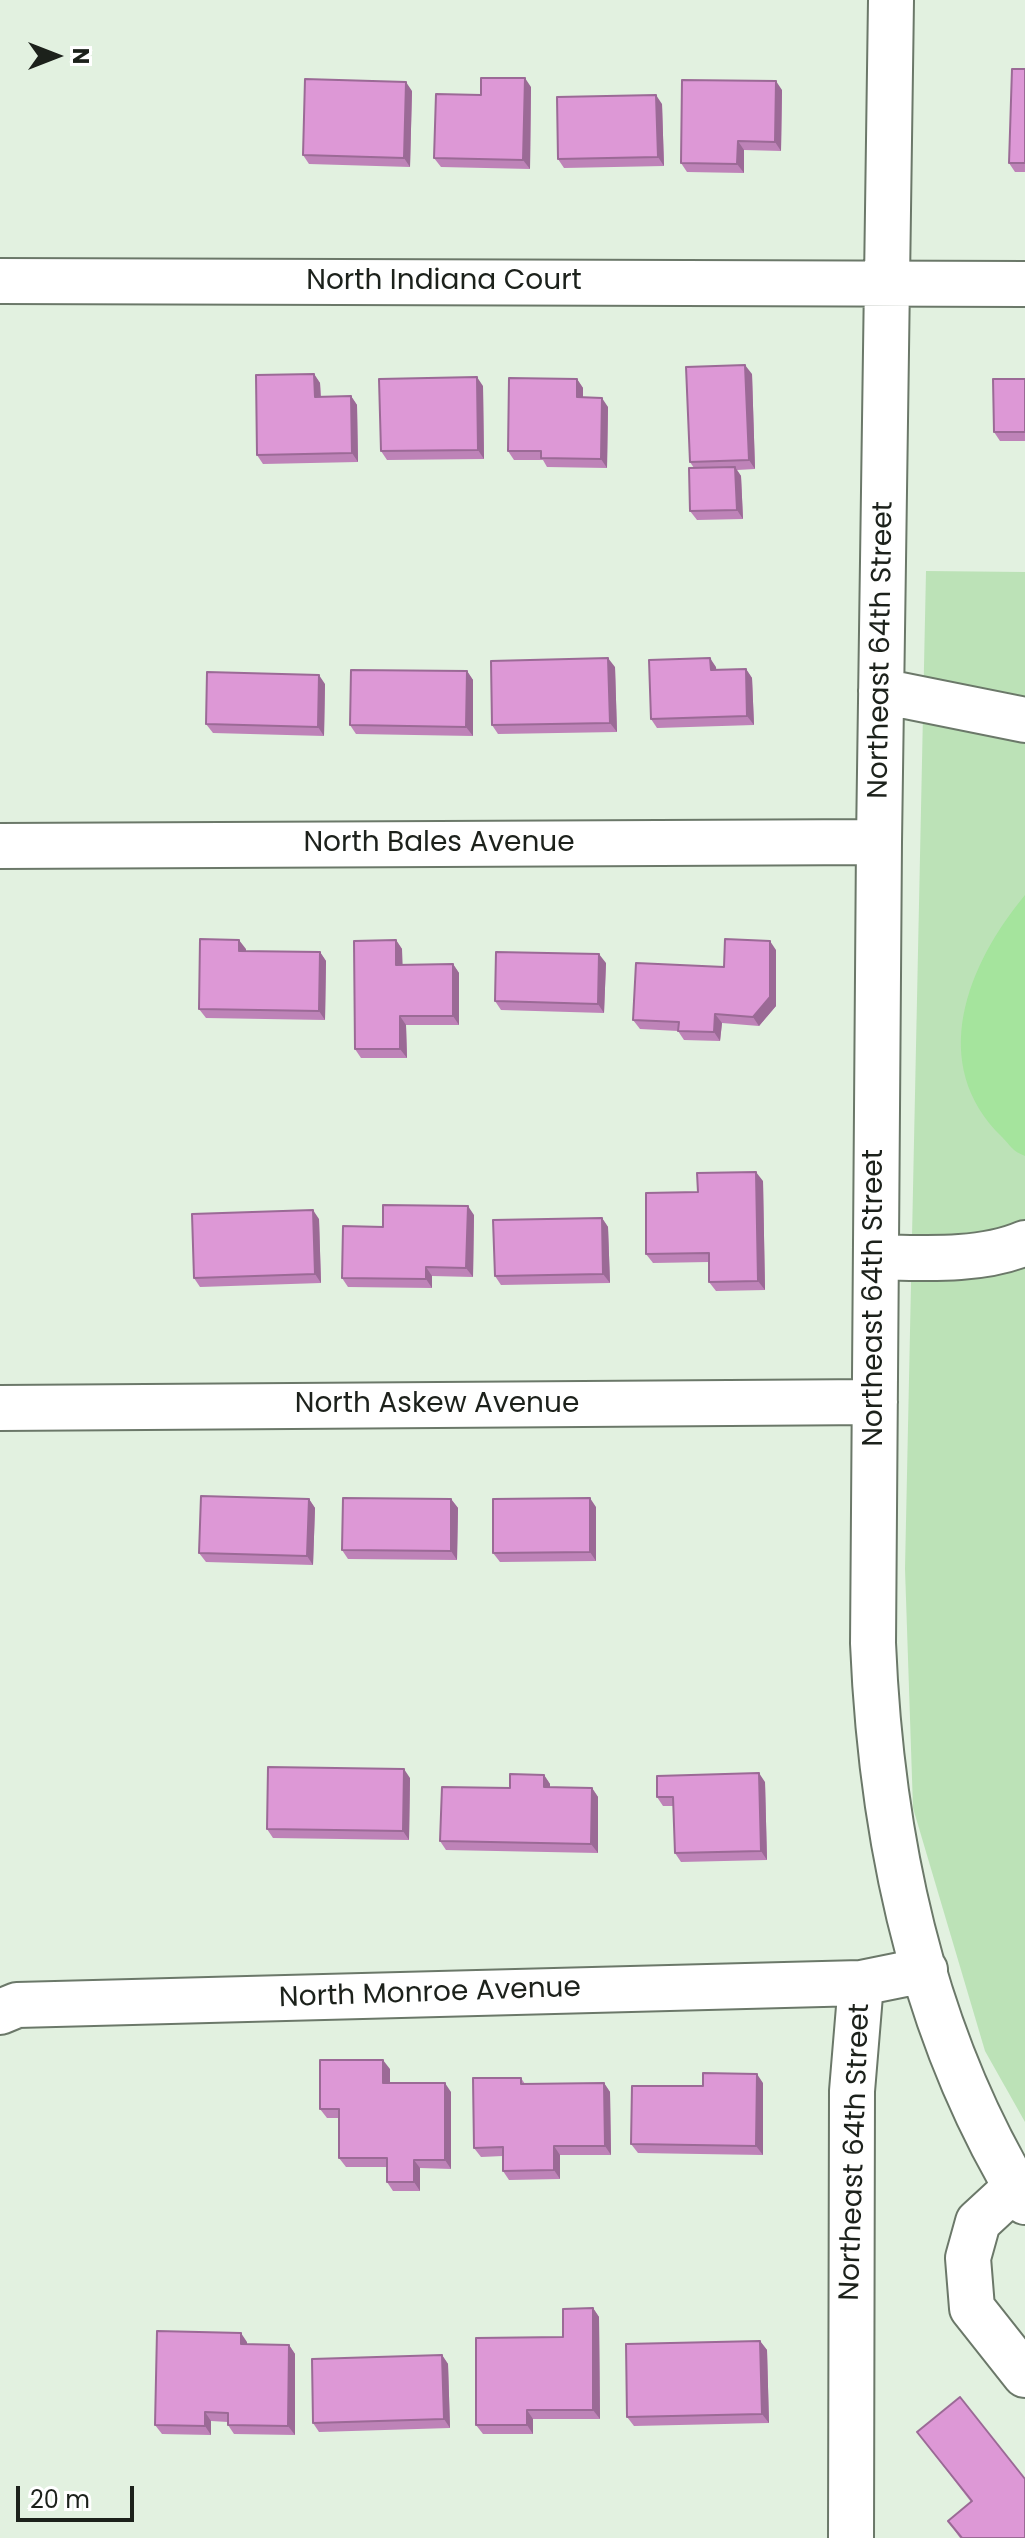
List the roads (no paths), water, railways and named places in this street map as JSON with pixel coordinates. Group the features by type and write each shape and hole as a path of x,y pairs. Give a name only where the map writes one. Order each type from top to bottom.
{"street":[{"name":"Northeast 64th Street","path":"851,2538 852,2091 861,1983 925,1970 888,1820 877,1738 873,1643 879,842 891,0"},
{"name":"North Indiana Court","path":"0,281 1025,284"},
{"path":"881,691 1025,720"},
{"name":"North Bales Avenue","path":"0,846 879,842"},
{"path":"876,1257 929,1258 1008,1250 1025,1243"},
{"name":"North Askew Avenue","path":"0,1408 875,1402"},
{"path":"925,1970 947,2046 979,2123 1021,2195 978,2222 968,2258 972,2308 1025,2375"},
{"name":"North Monroe Avenue","path":"0,2012 17,2005 861,1983"}]}
